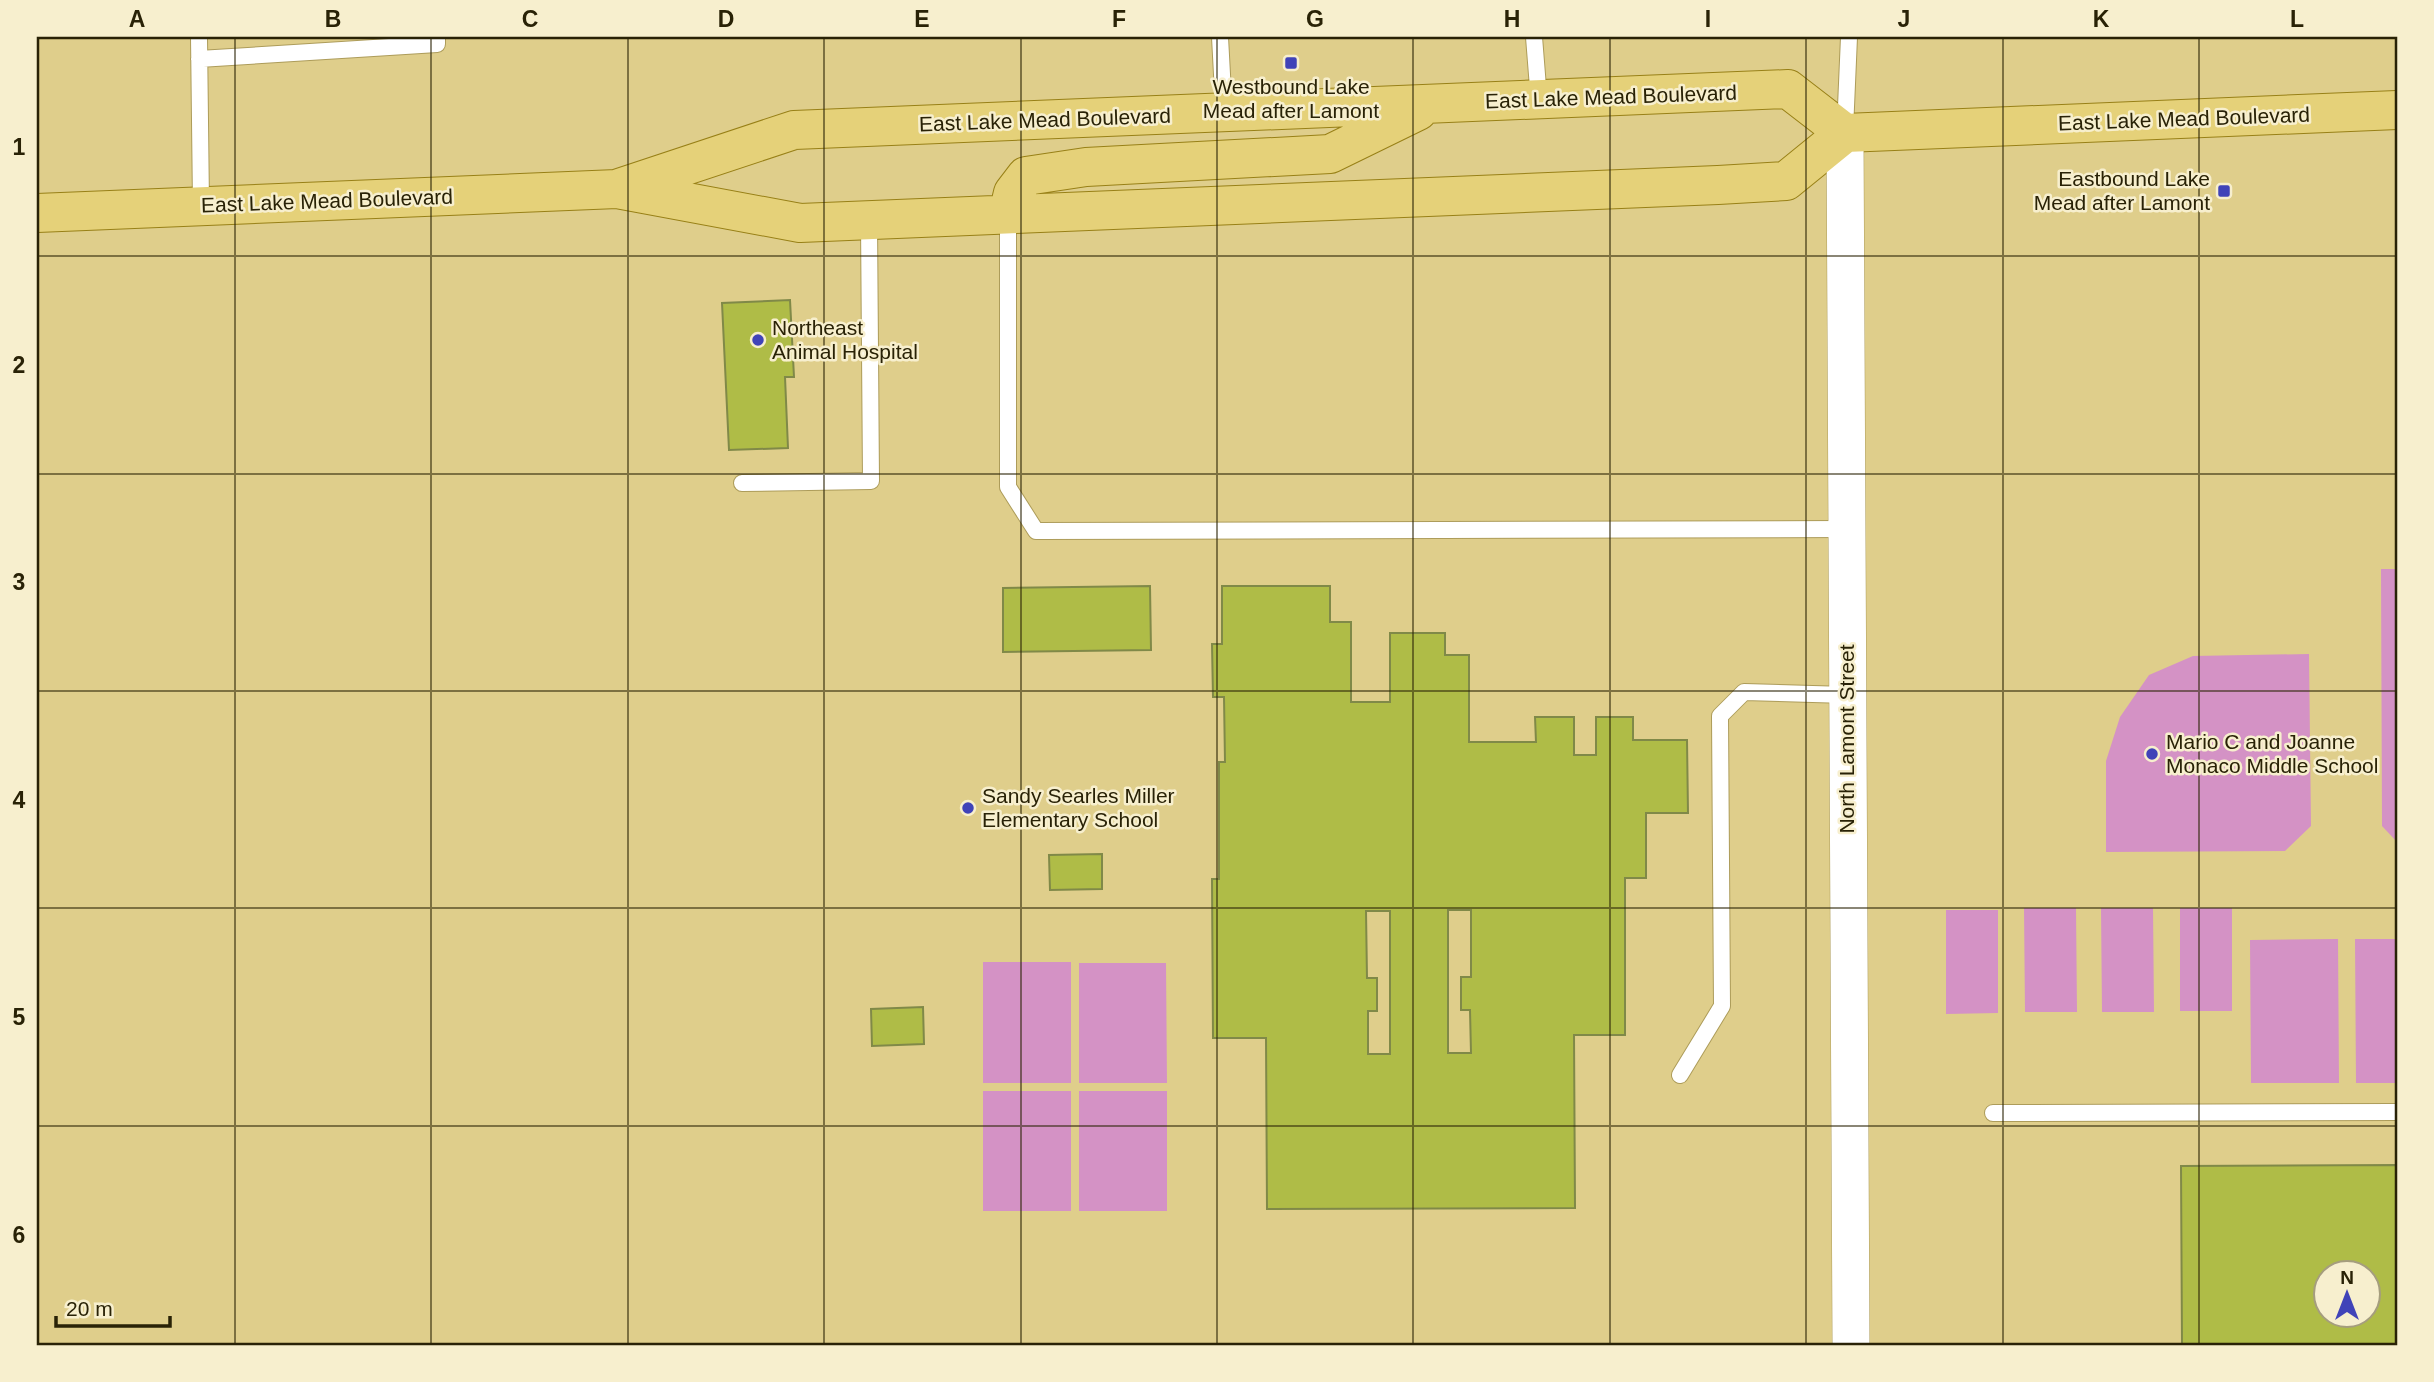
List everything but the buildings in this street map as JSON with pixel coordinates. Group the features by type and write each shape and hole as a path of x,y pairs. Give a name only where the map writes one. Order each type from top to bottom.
{"main road":[{"name":"East Lake Mead Boulevard","path":"617,189 794,130 1788,89 1845,133"},
{"path":"1008,214 1013,193 1026,176 1086,167 1330,154 1432,104"},
{"name":"East Lake Mead Boulevard","path":"37,213 617,189 800,223 1786,181 1845,133 2397,110"}],"street":[{"name":"North Lamont Street","path":"1845,133 1851,1345"}],"lane":[{"path":"199,37 201,205"},
{"path":"200,59 309,43 437,44 437,37"},
{"path":"1220,37 1224,112"},
{"path":"1534,37 1539,100"},
{"path":"1845,133 1849,37"},
{"path":"1008,214 1008,487 1036,531 1846,529"},
{"path":"743,483 871,481 869,221"},
{"path":"1680,1075 1722,1006 1720,716 1744,692 1847,695"},
{"path":"1993,1112 2397,1112"}],"shaded area":[{"path":"2381,569 2397,569 2397,842 2382,826"},
{"path":"2309,654 2311,826 2285,851 2106,852 2106,761 2120,717 2149,675 2193,656"},
{"path":"2024,908 2076,908 2077,1012 2025,1012"},
{"path":"2101,908 2153,908 2154,1012 2102,1012"},
{"path":"2180,908 2232,908 2232,1011 2180,1011"},
{"path":"1946,910 1998,910 1998,1013 1946,1014"},
{"path":"2338,939 2339,1083 2251,1083 2250,940"},
{"path":"2355,939 2397,939 2397,1083 2356,1083"},
{"path":"983,962 1071,962 1071,1083 983,1083"},
{"path":"1079,963 1166,963 1167,1083 1079,1083"},
{"path":"983,1091 1071,1091 1071,1211 983,1211"},
{"path":"1079,1091 1167,1091 1167,1211 1079,1211"}],"place":[{"name":"Westbound Lake Mead after Lamont","path":"1291,63"},
{"name":"Eastbound Lake Mead after Lamont","path":"2224,191"},
{"name":"Northeast Animal Hospital","path":"758,340"},
{"name":"Mario C and Joanne Monaco Middle School","path":"2152,754"},
{"name":"Sandy Searles Miller Elementary School","path":"968,808"}]}
